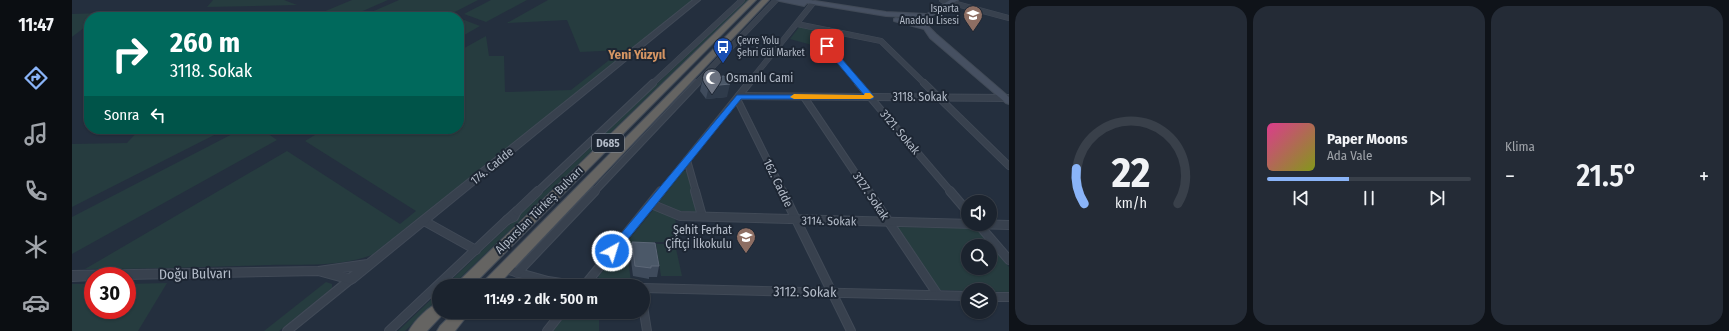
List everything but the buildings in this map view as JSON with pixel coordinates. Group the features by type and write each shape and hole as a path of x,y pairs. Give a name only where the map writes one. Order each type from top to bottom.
{"highway":[{"name":"Alparslan Türkeş Bulvarı","path":"470,279 753,0"},
{"name":"Alparslan Türkeş Bulvarı","path":"495,279 766,0"},
{"path":"417,331 432,316"},
{"path":"445,331 456,319"}],"main road":[{"path":"777,0 886,14 928,16 953,1"},
{"path":"797,0 926,27 941,44 1008,99"},
{"path":"926,27 925,23 928,16 944,0"}],"street":[{"name":"174. Cadde","path":"287,331 697,0"},
{"path":"389,331 476,250 512,214 517,211 742,0"},
{"path":"518,273 777,0"},
{"path":"944,0 953,1 1009,18"},
{"path":"588,279 738,98 812,4"},
{"path":"796,24 880,41 1009,166"},
{"name":"3121. Sokak","path":"828,30 828,48 961,204"},
{"name":"3127. Sokak","path":"804,97 938,295"},
{"name":"3118. Sokak","path":"738,98 939,97 1008,99"},
{"name":"162. Cadde","path":"738,98 831,293 851,331"},
{"path":"687,160 702,216"},
{"name":"3114. Sokak","path":"651,204 680,216 961,224"},
{"path":"424,220 476,250"},
{"name":"3114. Sokak","path":"997,225 1009,225"},
{"path":"984,231 1009,260"},
{"name":"Doğu Bulvarı","path":"72,276 318,271 371,263"},
{"path":"505,269 540,279"},
{"name":"Doğu Bulvarı","path":"318,271 351,279"},
{"name":"3112. Sokak","path":"650,288 961,296"},
{"path":"997,296 1009,297"},
{"path":"547,331 556,319"},
{"path":"645,319 647,331"}],"green space":[{"path":"213,0 284,0 297,5 207,7"},
{"path":"352,0 388,0 360,12 323,12"},
{"path":"399,0 478,0 455,12 371,12"},
{"path":"491,0 527,0 486,22 464,14"},
{"path":"548,0 693,0 372,255 360,259 321,264 136,268 136,267 88,267 287,151 400,224 416,211 305,141 317,134 464,134 464,48 486,36 489,56 504,56 505,92 571,90 622,50 580,52 567,20 507,23"},
{"path":"745,0 748,0 459,279 452,279"},
{"path":"72,14 84,14 84,28 72,37"},
{"path":"464,20 480,26 464,35"},
{"path":"800,26 823,31 823,48 790,39"},
{"path":"135,134 216,134 72,207 72,144 127,143"},
{"path":"232,134 268,134 277,140 72,254 72,217"},
{"path":"683,171 687,171 697,212 679,211 659,202"},
{"path":"654,209 675,219 680,242 653,242 654,251 627,251 631,279 600,279 598,277"},
{"path":"897,227 961,228 961,231 979,231 985,239 961,239 961,275 997,275 997,253 1009,267 1009,292 997,292 997,283 961,283 961,291 939,290"},
{"path":"656,244 675,244 682,276 661,276"},
{"path":"326,282 332,284 332,288 279,331 264,331"},
{"path":"167,283 138,331 72,331 72,284 84,284 84,319 136,319 136,284"},
{"path":"432,299 432,305 405,331 398,331"},
{"path":"563,319 599,319 599,331 553,331"}],"slow traffic":[{"path":"794,97 870,97 867,94"}],"place":[{"name":"Isparta Anadolu Lisesi","path":"973,32"},
{"name":"Çevre Yolu Şehri Gül Market","path":"723,64"},
{"name":"Osmanlı Cami","path":"712,95"},
{"name":"Şehit Ferhat Çiftçi İlkokulu","path":"746,254"}],"district":[{"name":"Yeni Yüzyıl","path":"637,54"}],"route":[{"path":"612,251 739,96 870,97 827,46"}]}
